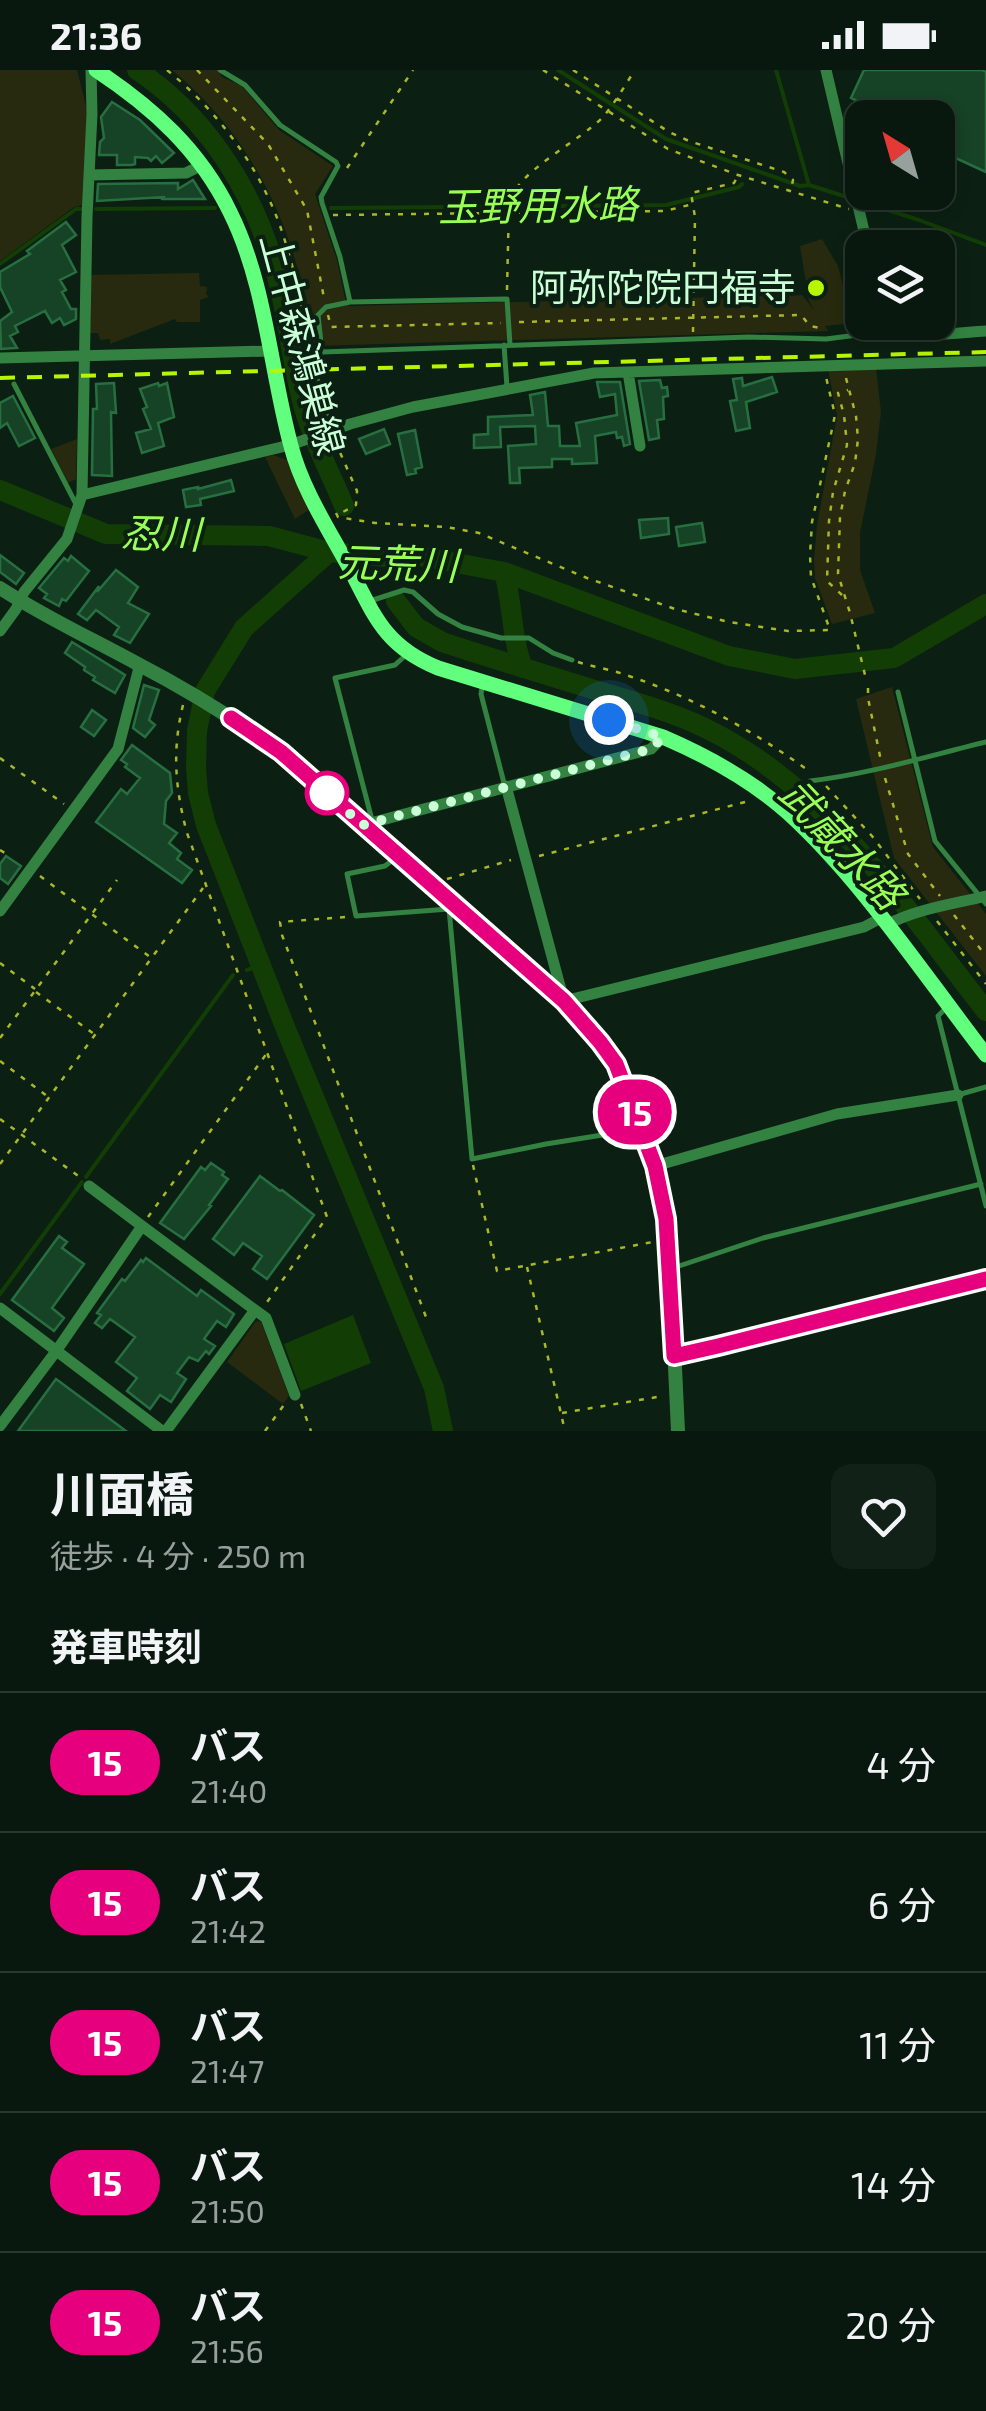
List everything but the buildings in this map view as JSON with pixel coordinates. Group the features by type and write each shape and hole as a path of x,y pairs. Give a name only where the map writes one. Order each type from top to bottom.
{"main road":[{"name":"上中森鴻巣線","path":"94,70 150,108 174,131 202,165 231,212 257,288 296,443 365,598 390,638 408,653 438,668 663,737 789,806 888,921 986,1055"}],"street":[{"path":"0,631 24,592 68,539 80,502 94,70"},
{"path":"826,70 845,151"},
{"path":"89,175 186,173 202,165"},
{"path":"859,210 864,230"},
{"path":"955,332 986,331"},
{"path":"0,358 270,351"},
{"path":"80,502 414,407 594,373 986,361"},
{"path":"628,372 640,446"},
{"path":"0,588 140,664 281,752 368,824 451,907 564,1001 600,1042 616,1064 642,1128 662,1194 678,1431"},
{"path":"0,911 118,749 140,664"},
{"path":"368,824 651,749 663,737"},
{"path":"506,786 564,1001"},
{"path":"564,1001 984,899"},
{"path":"655,1166 837,1114 958,1094"},
{"path":"89,1186 266,1318 295,1395"},
{"path":"0,1426 142,1226"},
{"path":"0,1308 164,1431 255,1310"}],"lane":[{"path":"220,70 245,85 280,126 336,162 322,197 350,302"},
{"path":"327,432 314,367 322,352 318,314 326,307 350,302 507,298 507,390"},
{"path":"322,352 845,337"},
{"path":"14,384 80,502"},
{"path":"365,598 404,590 413,592 450,621 501,638 530,638 572,660"},
{"path":"368,824 335,678 395,665 408,653"},
{"path":"483,682 481,694 506,786"},
{"path":"898,692 935,841 984,899"},
{"path":"789,806 810,781 986,742"},
{"path":"398,856 386,866 348,874 356,916 451,907 472,1159 642,1128"},
{"path":"948,1006 938,1016 986,1206"},
{"path":"958,1094 986,1088"},
{"path":"670,1269 764,1238 981,1184"},
{"path":"674,1356 986,1279"}],"path":[{"path":"167,70 226,130 262,185 292,264 311,355"},
{"path":"197,70 268,144 306,210 332,327 801,314 810,326 820,328"},
{"path":"340,178 413,70"},
{"path":"543,70 668,149 738,175 845,205"},
{"path":"573,70 615,100 689,142 784,172 793,180 791,188"},
{"path":"507,298 511,195 600,120 635,70"},
{"path":"692,339 691,193 734,183 738,175"},
{"path":"326,216 665,211 693,203"},
{"path":"842,365 858,439 840,518 838,574 866,679"},
{"path":"325,513 375,523 446,526 479,533 587,578 693,614 788,630 830,630 810,577 812,522 835,415 824,366"},
{"path":"844,597 827,581 829,522 847,445 838,393 849,389"},
{"path":"325,513 341,513 356,506 358,496 327,432"},
{"path":"572,660 625,675 726,717 810,772"},
{"path":"868,688 882,768 908,854 942,900"},
{"path":"190,695 176,748 177,795 186,833 327,1217 264,1306 255,1310"},
{"path":"0,758 72,810"},
{"path":"826,786 872,836 986,984"},
{"path":"432,886 524,858 741,804 763,793"},
{"path":"31,869 152,958"},
{"path":"0,1038 117,880"},
{"path":"0,1164 205,886"},
{"path":"952,912 986,956"},
{"path":"356,916 280,922 426,1317"},
{"path":"0,963 95,1034"},
{"path":"142,1226 268,1052"},
{"path":"0,1061 49,1098"},
{"path":"0,1119 89,1186"},
{"path":"472,1159 497,1271 668,1240"},
{"path":"527,1265 565,1431"},
{"path":"560,1413 676,1394"},
{"path":"265,1431 295,1395 312,1431"}],"shaded area":[{"path":"0,70 77,70 87,110 83,205 74,207 0,261"},
{"path":"172,70 217,70 222,77 242,86 279,130 333,166 315,194 350,306 802,295 814,310 800,246 822,239 838,266 845,293 845,324 825,326 828,331 313,346 296,263 276,208 249,157 194,89"},
{"path":"199,273 200,286 207,287 209,297 200,300 200,322 175,319 110,344 110,339 100,340 98,333 90,333 91,275"},
{"path":"876,368 881,412 860,533 860,570 875,613 832,624 815,578 814,560 837,416 828,369"},
{"path":"77,439 76,479 68,483 51,449"},
{"path":"273,455 287,460 310,509 295,519 265,457"},
{"path":"892,687 933,847 986,914 986,976 894,858 856,699"},
{"path":"353,1315 371,1363 301,1391 284,1344"},
{"path":"256,1321 261,1322 289,1396 283,1404 227,1362"}],"waterway":[{"name":"武蔵水路","path":"137,70 187,111 208,136 258,219 278,281 304,408 344,506"},
{"path":"558,70 666,139 986,245"},
{"path":"776,70 809,185"},
{"name":"玉野用水路","path":"331,208 666,205 742,184"},
{"name":"玉野用水路","path":"96,209 215,208"},
{"name":"玉野用水路","path":"0,264 81,209"},
{"name":"元荒川","path":"0,490 106,534 269,536 329,552 419,556 504,572 729,656 795,669 894,658 986,604"},
{"name":"元荒川","path":"329,552 244,628 205,691 197,731 198,793 206,825 287,1032 434,1388 443,1431"},
{"path":"504,572 523,668"},
{"name":"武蔵水路","path":"396,601 416,627 442,642 664,711 747,752 788,782 860,852 986,1011"},
{"path":"247,970 261,965"},
{"path":"86,1177 233,975"},
{"path":"0,1294 82,1182"}],"railway":[{"path":"0,378 986,352"}],"bus line":[{"name":"15","path":"231,718 281,752 564,1001 616,1064 642,1128 662,1194 674,1356 986,1279"}],"place":[{"name":"阿弥陀院円福寺","path":"816,288"}],"route":[{"path":"327,793 318,786 363,825 651,749 663,737 609,720"}],"water label":[{"name":"忍川","path":"161,534"}]}
